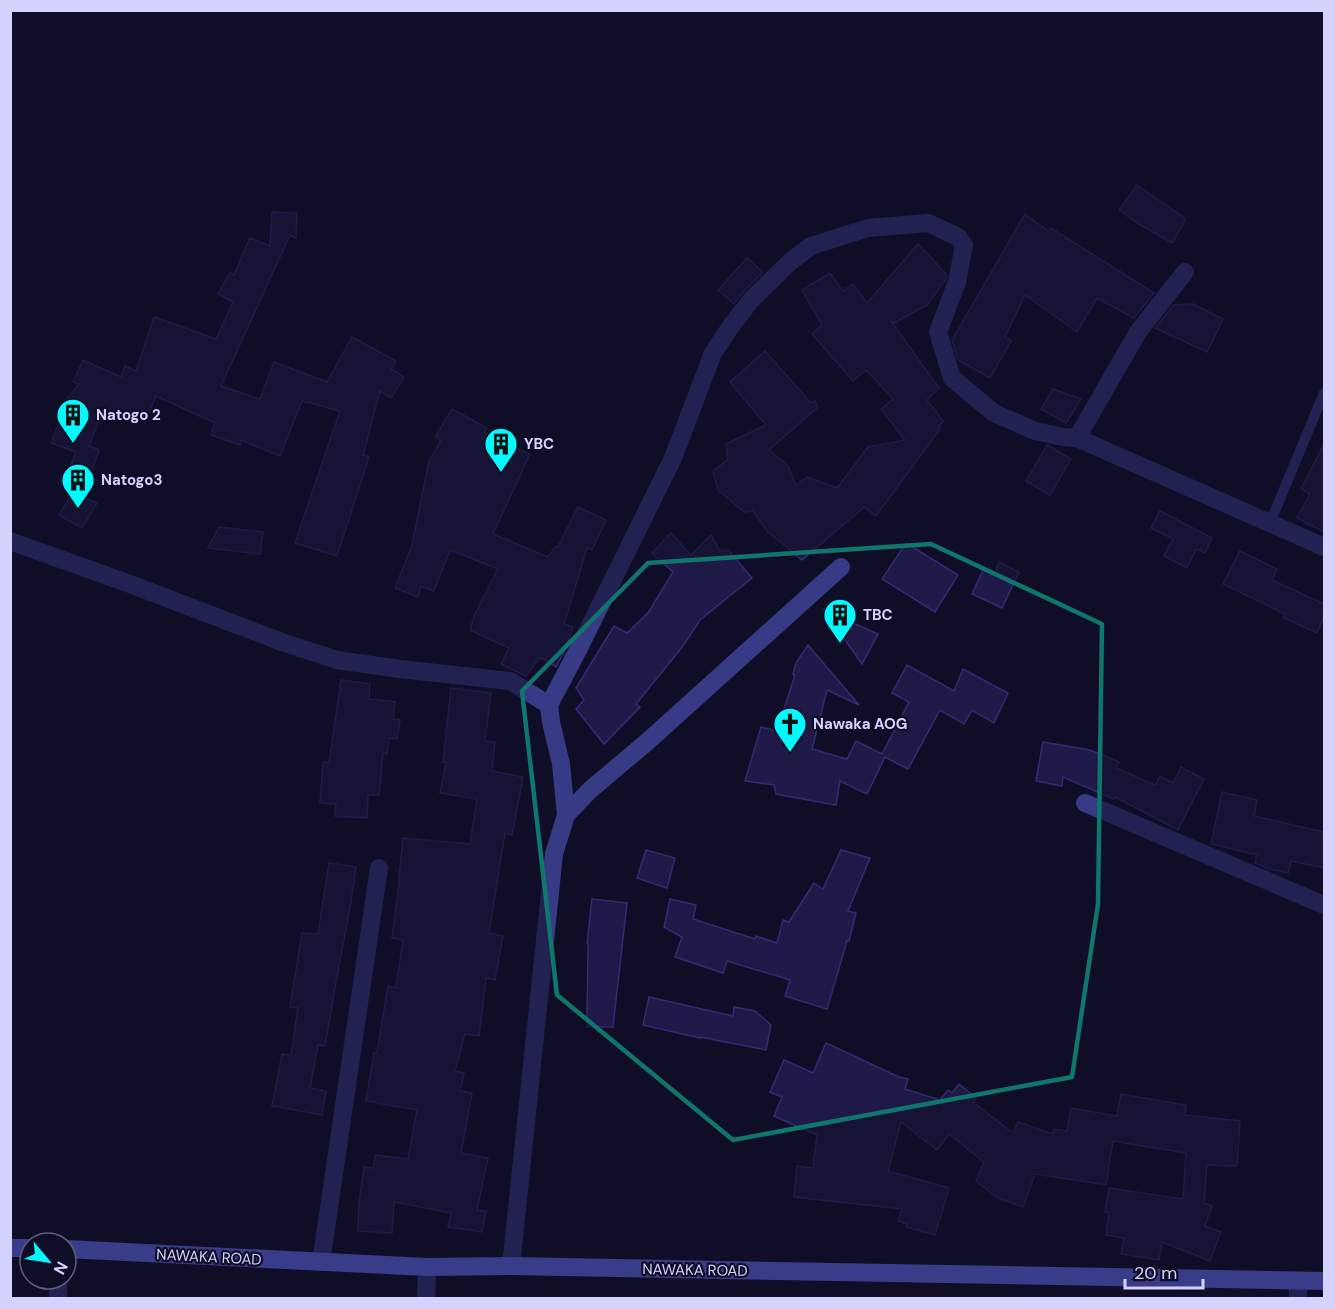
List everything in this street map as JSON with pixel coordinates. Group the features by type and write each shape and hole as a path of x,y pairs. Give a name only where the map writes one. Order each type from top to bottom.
{"street":[{"path":"511,1266 554,854 566,815 561,764 550,722 549,705 673,458 713,353 751,300 790,262 811,246 868,228 928,223 958,237 964,245 957,282 938,332 952,378 994,413 1035,431 1077,438 1324,547"},
{"path":"1077,438 1138,332 1185,272"},
{"path":"10,541 282,642 337,660 510,681 549,705"},
{"path":"566,815 590,790 841,567"},
{"path":"1085,803 1324,905"},
{"path":"321,1262 379,868"},
{"name":"NAWAKA ROAD","path":"78,1250 427,1267 511,1266 1298,1290 1324,1281"},
{"path":"426,1299 427,1267"}],"lane":[{"path":"1270,523 1324,393"}],"highlighted area":[{"path":"931,544 1102,624 1098,904 1072,1077 733,1140 557,995 522,691 648,563"}],"building":[{"path":"1137,185 1186,219 1172,243 1119,210"},
{"path":"272,212 297,213 296,238 290,235 221,386 260,399 274,362 327,382 352,337 396,361 391,369 404,377 391,398 380,391 363,455 369,457 337,556 295,543 340,411 302,401 280,456 241,440 240,445 211,435 215,423 156,396 146,420 130,413 128,418 104,407 89,446 99,450 91,473 71,465 76,452 51,443 67,399 79,384 73,382 83,360 121,377 125,366 136,371 154,317 216,339 233,302 218,294 230,273 234,275 250,238 270,246"},
{"path":"1025,214 1048,231 1051,228 1154,293 1134,318 1097,298 1077,332 1025,295 1005,337 1011,341 990,378 958,360 952,340"},
{"path":"918,244 947,275 946,279 927,305 894,323 891,321 939,388 927,400 943,421 939,426 940,429 876,516 864,507 802,560 768,532 753,511 744,512 718,490 713,471 728,459 726,444 766,425 730,382 765,351 811,403 815,401 818,407 769,450 788,466 796,485 808,477 837,488 868,447 905,440 881,409 893,399 866,370 853,381 812,334 822,325 802,290 830,273 843,291 853,284 867,303"},
{"path":"747,258 763,272 734,304 718,290"},
{"path":"1193,304 1223,319 1207,352 1155,328 1174,305"},
{"path":"1053,389 1081,399 1066,423 1041,409"},
{"path":"452,409 487,428 484,433 530,454 493,534 548,557 556,546 558,547 578,507 606,520 592,550 587,548 564,624 573,627 556,667 540,657 526,676 501,664 509,648 470,630 474,616 498,569 450,550 434,591 421,586 418,597 395,588 412,545 429,461 441,441 435,437"},
{"path":"1324,444 1324,532 1297,518 1310,494 1301,489"},
{"path":"1047,445 1071,459 1050,495 1026,481"},
{"name":"Natogo3","path":"73,492 97,503 82,528 59,515"},
{"path":"1160,511 1212,538 1205,553 1196,549 1187,568 1164,556 1173,539 1151,528"},
{"path":"219,527 263,532 260,554 208,548"},
{"path":"671,533 691,555 711,535 720,551 729,551 752,578 700,620 683,646 636,704 640,707 604,744 576,709 584,700 576,688 614,626 627,633 648,613 673,572 652,553"},
{"name":"TBC","path":"906,543 958,575 935,612 882,579"},
{"path":"1240,551 1277,569 1272,580 1324,604 1324,616 1317,633 1284,618 1285,614 1223,584"},
{"path":"999,562 1019,572 1002,608 972,594 984,568 995,573"},
{"path":"824,610 878,634 862,664"},
{"path":"808,645 859,705 827,690 812,749 847,759 856,741 882,754 909,702 892,693 907,665 954,691 963,669 1008,693 994,723 972,710 964,724 940,710 908,769 885,757 867,794 840,781 836,805 776,794 774,785 745,781 761,727 777,731 795,675 793,674 796,663"},
{"path":"341,680 370,684 369,699 395,702 393,719 400,720 397,739 389,738 387,754 383,753 379,795 368,795 367,818 335,816 336,804 320,803 323,762 329,763"},
{"path":"451,688 491,693 485,741 495,742 492,771 523,777 512,835 505,833 489,933 503,936 495,980 486,978 479,1036 465,1034 455,1071 464,1073 460,1091 472,1093 461,1153 488,1158 477,1210 486,1211 482,1232 448,1227 451,1213 394,1202 392,1233 358,1231 364,1167 374,1168 375,1155 408,1159 417,1110 366,1101 388,986 396,988 403,940 392,938 403,838 470,844 477,799 440,793 446,762 443,762"},
{"path":"1043,742 1090,750 1119,762 1116,768 1155,785 1160,776 1173,783 1181,767 1204,779 1178,830 1115,797 1114,799 1063,777 1062,786 1036,781"},
{"path":"1222,792 1257,800 1254,816 1324,832 1324,868 1291,861 1288,873 1255,863 1257,855 1211,844"},
{"path":"646,850 675,858 667,888 637,878"},
{"path":"841,850 870,858 848,911 856,913 827,1009 785,996 790,980 727,961 723,973 675,957 682,937 664,927 670,899 696,905 693,919 755,939 756,936 777,943 783,920 789,922 814,883 823,889"},
{"path":"329,863 356,867 325,1046 318,1045 310,1088 326,1091 322,1115 272,1106 282,1054 291,1055 298,1008 290,1007 302,933 318,934"},
{"path":"592,899 627,903 613,1027 587,1027 587,943"},
{"path":"649,997 733,1016 734,1007 755,1011 771,1025 766,1050 643,1025"},
{"path":"826,1043 908,1079 905,1089 940,1100 948,1090 952,1093 959,1084 976,1098 973,1102 1013,1133 1018,1122 1053,1134 1054,1129 1067,1131 1071,1108 1117,1116 1121,1094 1186,1105 1185,1115 1240,1121 1237,1166 1207,1165 1204,1203 1212,1206 1205,1226 1221,1232 1210,1261 1162,1242 1159,1260 1121,1254 1124,1238 1106,1235 1109,1213 1105,1212 1109,1188 1183,1199 1186,1153 1113,1141 1106,1185 1035,1174 1023,1207 998,1198 976,1181 984,1162 949,1134 937,1150 901,1122 888,1171 949,1188 935,1235 906,1227 907,1224 898,1221 902,1209 794,1197 797,1166 813,1168 817,1135 774,1116 782,1097 770,1092 784,1060 813,1073"}],"place":[{"name":"Natogo 2","path":"73,444"},
{"name":"YBC","path":"501,473"},
{"name":"Natogo3","path":"78,509"},
{"name":"TBC","path":"840,644"},
{"name":"Nawaka AOG","path":"790,753"}]}
